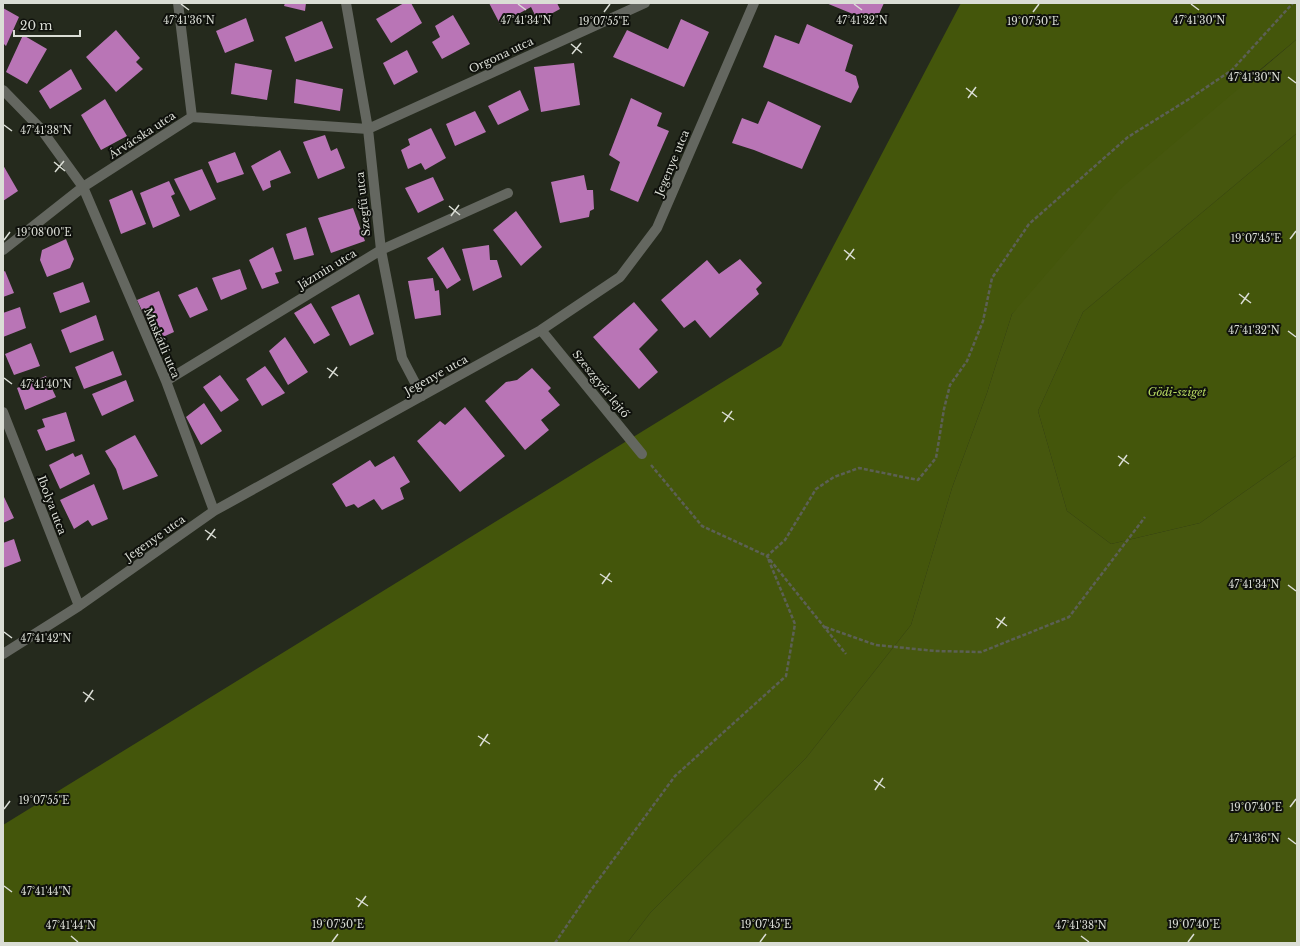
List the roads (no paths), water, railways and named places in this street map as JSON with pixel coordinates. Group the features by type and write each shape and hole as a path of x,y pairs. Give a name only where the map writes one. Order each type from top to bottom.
{"street":[{"path":"178,3 192,117"},
{"name":"Szegfű utca","path":"346,3 368,130 381,250 402,358 422,396"},
{"name":"Orgona utca","path":"368,130 644,3"},
{"name":"Jegenye utca","path":"3,654 79,606 214,511 541,330 620,277 657,228 754,3"},
{"name":"Muskátli utca","path":"3,90 41,129 83,187 166,381 214,511"},
{"name":"Árvácska utca","path":"3,250 83,187 192,117 368,130"},
{"name":"Jázmin utca","path":"166,381 381,250 508,193"},
{"name":"Szeszgyár lejtő","path":"541,330 642,454"},
{"name":"Ibolya utca","path":"3,412 79,606"}],"park label":[{"name":"Gödi-sziget","path":"1177,392"}]}
